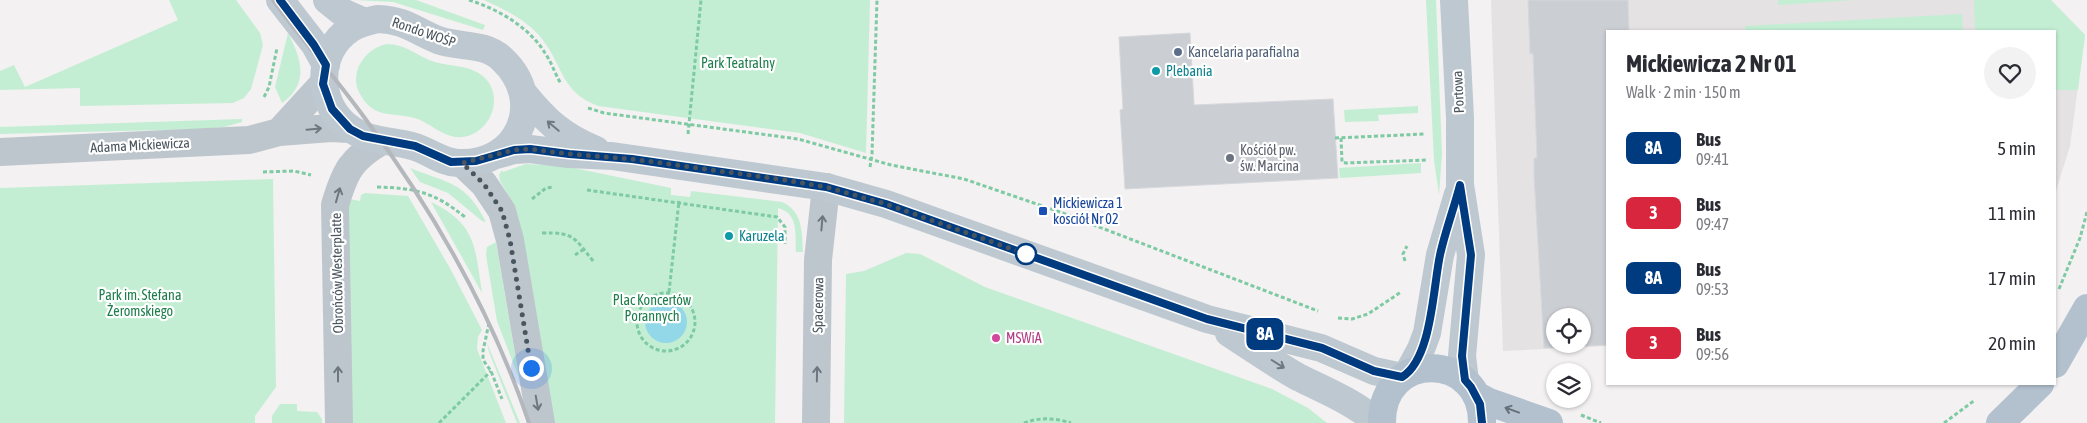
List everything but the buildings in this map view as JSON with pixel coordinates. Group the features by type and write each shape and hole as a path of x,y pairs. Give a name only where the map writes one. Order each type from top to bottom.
{"main road":[{"path":"2056,362 2087,308"},
{"path":"1380,423 1385,399 1393,386 1405,375 1420,369 1441,368 1454,373 1489,402 1549,423"},
{"path":"2000,423 2039,385"},
{"path":"1471,388 1480,404 1482,423"}],"street":[{"path":"280,0 314,45 324,75 332,109 350,129 363,136 415,146 438,158 451,162 462,163 514,150 530,149 569,154 612,156 826,187 886,204 1207,319 1322,348 1374,371 1405,375"},
{"path":"326,0 342,12 365,22"},
{"name":"Portowa","path":"1454,0 1460,118 1460,185 1471,255 1462,356 1471,388"},
{"name":"Rondo WOŚP","path":"324,75 328,54 337,40 350,28 378,19 399,21 444,42 473,45 493,51 510,67 519,81 524,94"},
{"path":"279,132 324,75"},
{"path":"496,154 518,134 522,122 524,94"},
{"path":"524,94 542,116 559,131 585,146 612,156"},
{"name":"Adama Mickiewicza","path":"0,152 249,140 279,132 331,128 350,129"},
{"name":"Obrońców Westerplatte","path":"339,423 335,205 345,173 369,148 382,141"},
{"path":"462,163 484,184 502,211 510,240 541,423"},
{"name":"Portowa","path":"1405,375 1421,350 1427,333 1440,255 1460,185"},
{"name":"Spacerowa","path":"816,423 818,260 826,187"},
{"path":"1207,319 1299,377 1338,395 1364,410 1380,423"}],"path":[{"path":"469,0 500,14 519,25 533,37 545,52 564,89"},
{"path":"688,137 701,0"},
{"path":"869,170 877,0"},
{"path":"270,87 278,42"},
{"path":"587,107 604,113 798,139 871,159 964,179 1004,192 1324,314"},
{"path":"1425,124 1426,143"},
{"path":"1335,138 1425,134"},
{"path":"1341,138 1342,162 1346,164 1426,160"},
{"path":"1426,152 1427,169"},
{"path":"530,200 546,188 554,187"},
{"path":"369,188 414,189 450,205 466,218"},
{"path":"583,189 777,217 785,227 785,252"},
{"path":"669,292 679,202"},
{"path":"2056,295 2070,265 2087,212"},
{"path":"536,233 562,232 575,239 594,262"},
{"path":"1405,265 1403,254 1407,246"},
{"path":"575,255 584,249"},
{"path":"1336,317 1344,319 1360,317 1377,309 1399,291 1408,293"},
{"path":"669,292 681,296 687,301 694,312 696,325 686,344 678,349 665,351 656,349 645,342 640,335 637,322 638,313 645,301 655,294 669,292"},
{"path":"490,318 483,360 491,371 504,406"},
{"path":"439,423 491,371"},
{"path":"1944,423 1974,401"},
{"path":"1024,423 1046,419 1071,423"}],"shaded area":[{"path":"1491,0 2051,0 2085,35 2070,146 2056,191 2056,30 1606,30 1606,346 1591,347 1591,308 1546,308 1546,349 1503,351"}],"green space":[{"path":"169,0 236,0 260,33 263,45 251,89 244,98 233,103 80,106 80,88 0,90 0,71 14,65 25,87 178,20"},
{"path":"355,0 416,0 485,25 483,30 393,2"},
{"name":"Park Teatralny","path":"484,0 870,0 866,153 800,133 598,106 586,100 569,86 549,49 530,27 500,7"},
{"path":"1426,0 1436,0 1442,154 1439,195 1434,160"},
{"path":"1778,0 1854,0 1778,5"},
{"path":"1974,0 2051,0 2085,35 2078,90 2056,90 2056,30 1975,30"},
{"path":"1962,14 1963,30 1746,30 1745,26"},
{"path":"288,33 299,61 300,79 291,95 282,103 275,87"},
{"path":"387,44 404,47 429,60 473,70 486,79 492,88 494,98 490,118 484,126 466,136 455,137 445,134 418,119 377,111 371,107 358,89 356,83 357,73 361,62 367,55 374,49"},
{"path":"1418,106 1418,113 1378,115 1379,121 1345,122 1344,110"},
{"path":"242,119 242,122 224,127 201,129 0,134 0,127"},
{"name":"Plac Koncertów Porannych","path":"545,162 671,188 671,195 690,197 691,191 782,202 794,211 800,223 803,252 796,252 793,220 785,211 778,208 775,423 554,423 523,239 515,207 500,181 499,175 502,170 503,172 526,164 544,165"},
{"path":"1421,163 1421,173 1340,178 1339,168"},
{"path":"410,168 445,181 463,191 479,209 486,222 482,221 448,193 420,182"},
{"name":"Park im. Stefana Żeromskiego","path":"273,179 276,387 255,416 255,423 0,423 0,188"},
{"path":"365,193 408,196 451,270 482,330 478,337 477,349 506,423 349,423 349,199 360,201 361,195"},
{"path":"431,202 446,210 466,229 475,250 482,293"},
{"path":"496,242 519,378 497,321 486,255 487,247"},
{"name":"MSWiA","path":"906,253 920,254 985,287 1272,389 1308,408 1327,423 844,423 846,274 864,271"},
{"path":"487,343 520,423 517,423"},
{"path":"280,404 297,404 297,411 317,412 322,419 322,423 272,423 272,416"}],"water":[{"path":"666,301 681,307 687,322 681,337 666,343 651,337 645,322 651,307"}],"railway":[{"path":"273,0 364,117 437,226 479,302 514,382 529,423"}],"bus line":[{"name":"8A","path":"280,0 314,45 326,65 323,84 326,97 332,109 350,129 363,136 415,146 426,153 451,162 476,161 514,150 530,149 569,154 612,156 826,187 886,204 1207,319 1322,348 1374,371 1402,377 1408,374 1421,350 1427,333 1440,255 1460,185 1471,255 1462,356 1465,380 1480,404 1482,423"}],"place":[{"name":"Kancelaria parafialna","path":"1178,52"},
{"name":"Plebania","path":"1156,71"},
{"name":"Kościół pw. św. Marcina","path":"1230,158"},
{"name":"Mickiewicza 1 kosciół Nr 02","path":"1043,211"},
{"name":"Karuzela","path":"729,236"},
{"name":"MSWiA","path":"996,338"}],"route":[{"path":"531,368 510,240 502,211 484,184 462,163 485,159 496,154 530,149 569,154 612,156 826,187 886,204 1026,254"}]}
